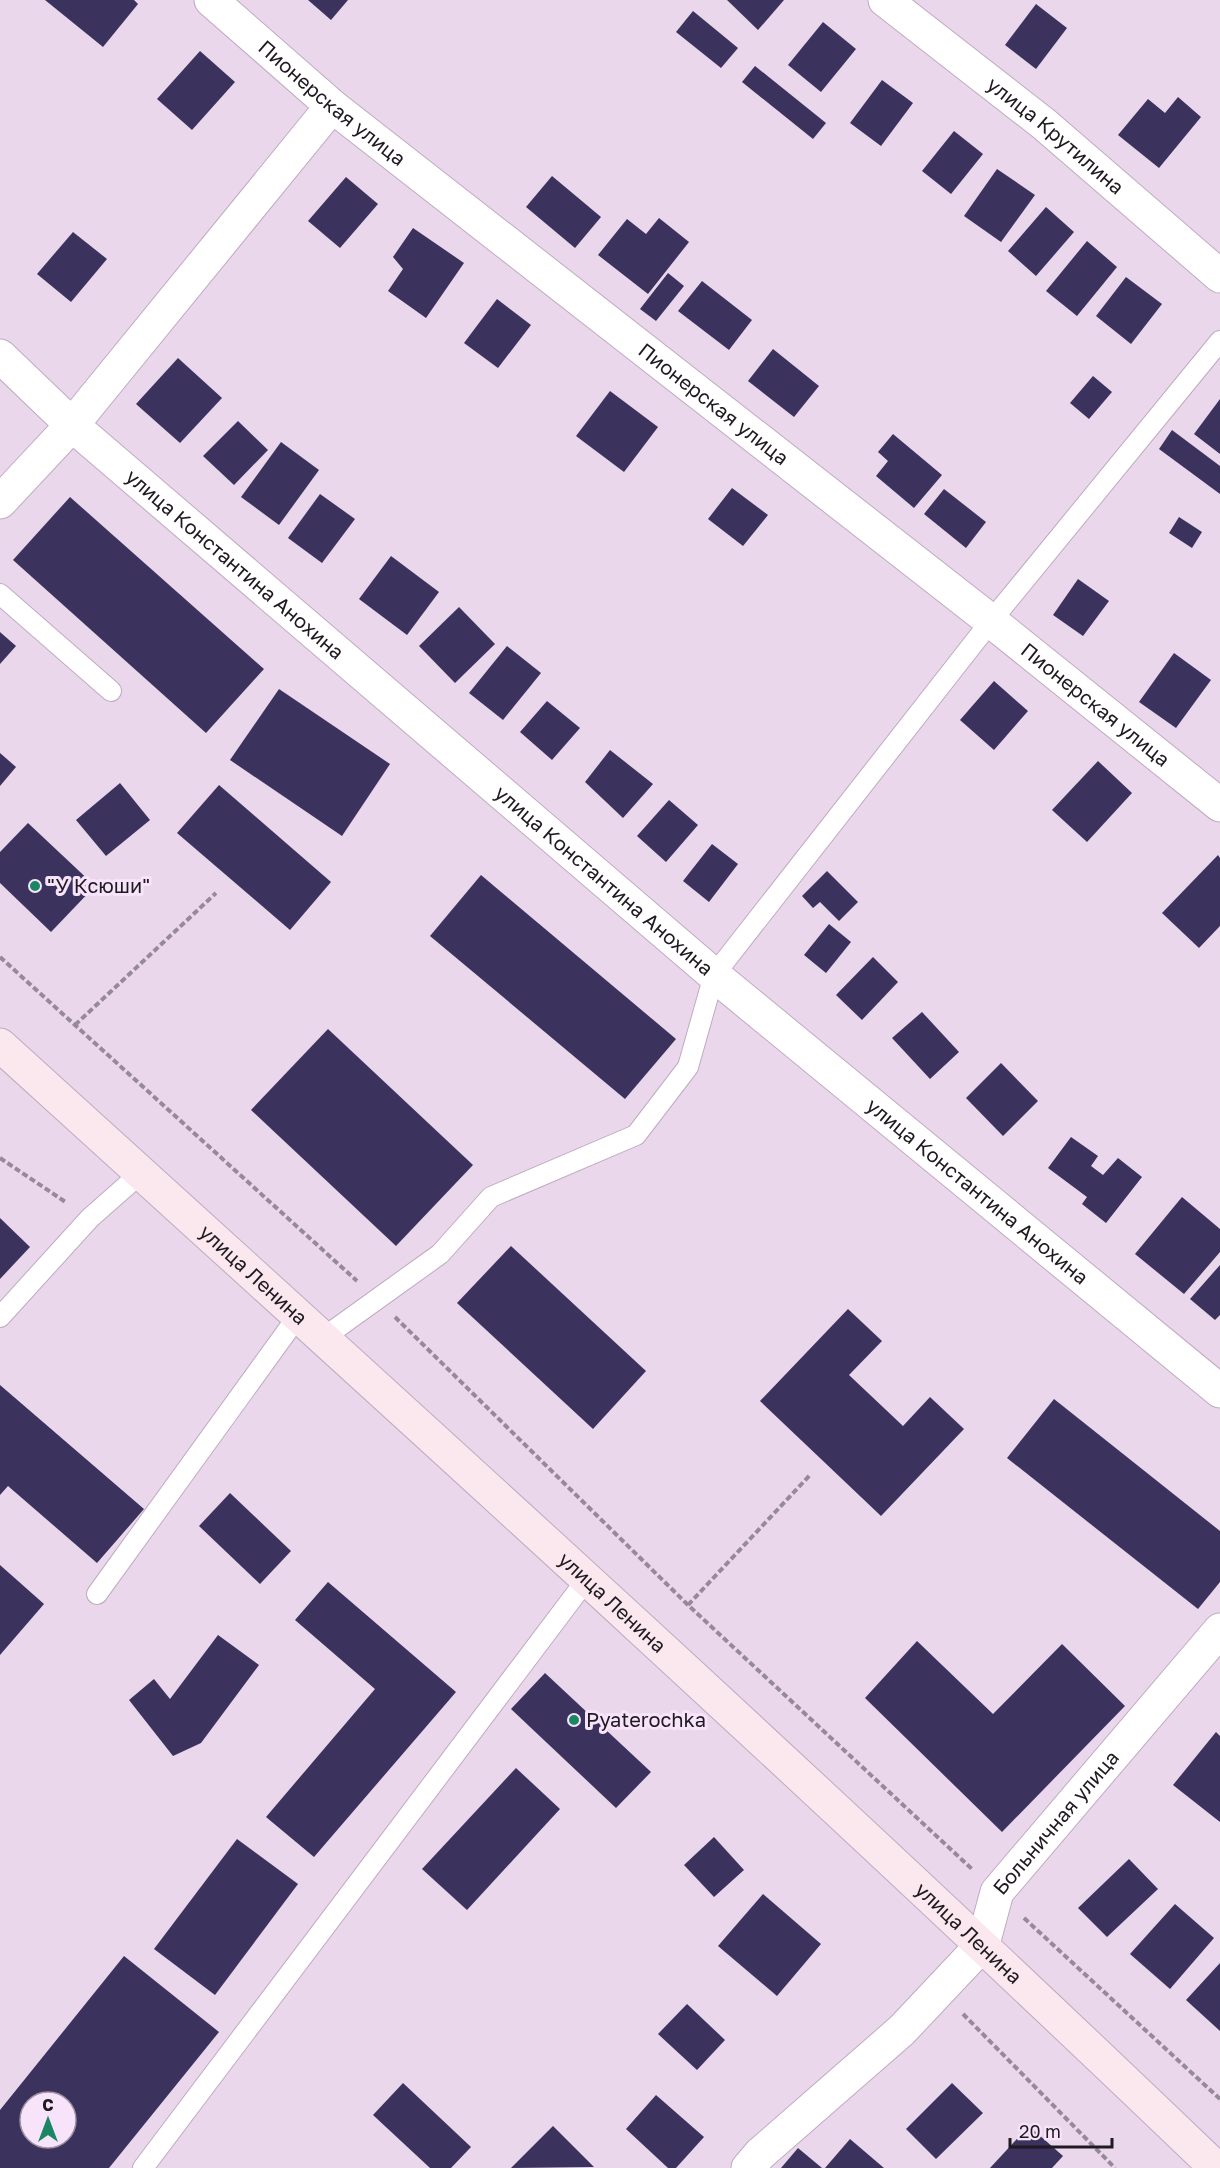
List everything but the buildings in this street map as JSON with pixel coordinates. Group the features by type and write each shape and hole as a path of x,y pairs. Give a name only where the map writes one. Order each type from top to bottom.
{"main road":[{"name":"улица Ленина","path":"0,1044 587,1579 982,1944 1216,2168"}],"street":[{"name":"Пионерская улица","path":"211,0 332,106 991,621 1220,805"},
{"name":"улица Крутилина","path":"885,0 1044,124 1220,276"},
{"path":"0,502 72,425 332,106"},
{"name":"улица Константина Анохина","path":"0,356 72,425 714,975 1220,1391"},
{"name":"Больничная улица","path":"748,2168 760,2154 902,2030 982,1944 997,1892 1220,1630"}],"lane":[{"path":"323,1338 440,1254 491,1197 636,1134 688,1067 714,975 991,621 1220,341"},
{"path":"0,594 111,691"},
{"path":"0,1317 90,1218 141,1173"},
{"path":"96,1594 298,1316"},
{"path":"143,2168 587,1579"}],"path":[{"path":"75,1025 216,893"},
{"path":"0,957 377,1299 688,1605 1220,2099"},
{"path":"0,1158 90,1218"},
{"path":"688,1605 810,1475"},
{"path":"940,1990 1115,2168"}],"place":[{"name":"\"У Ксюши\"","path":"35,886"},
{"name":"Pyaterochka","path":"574,1720"}]}
